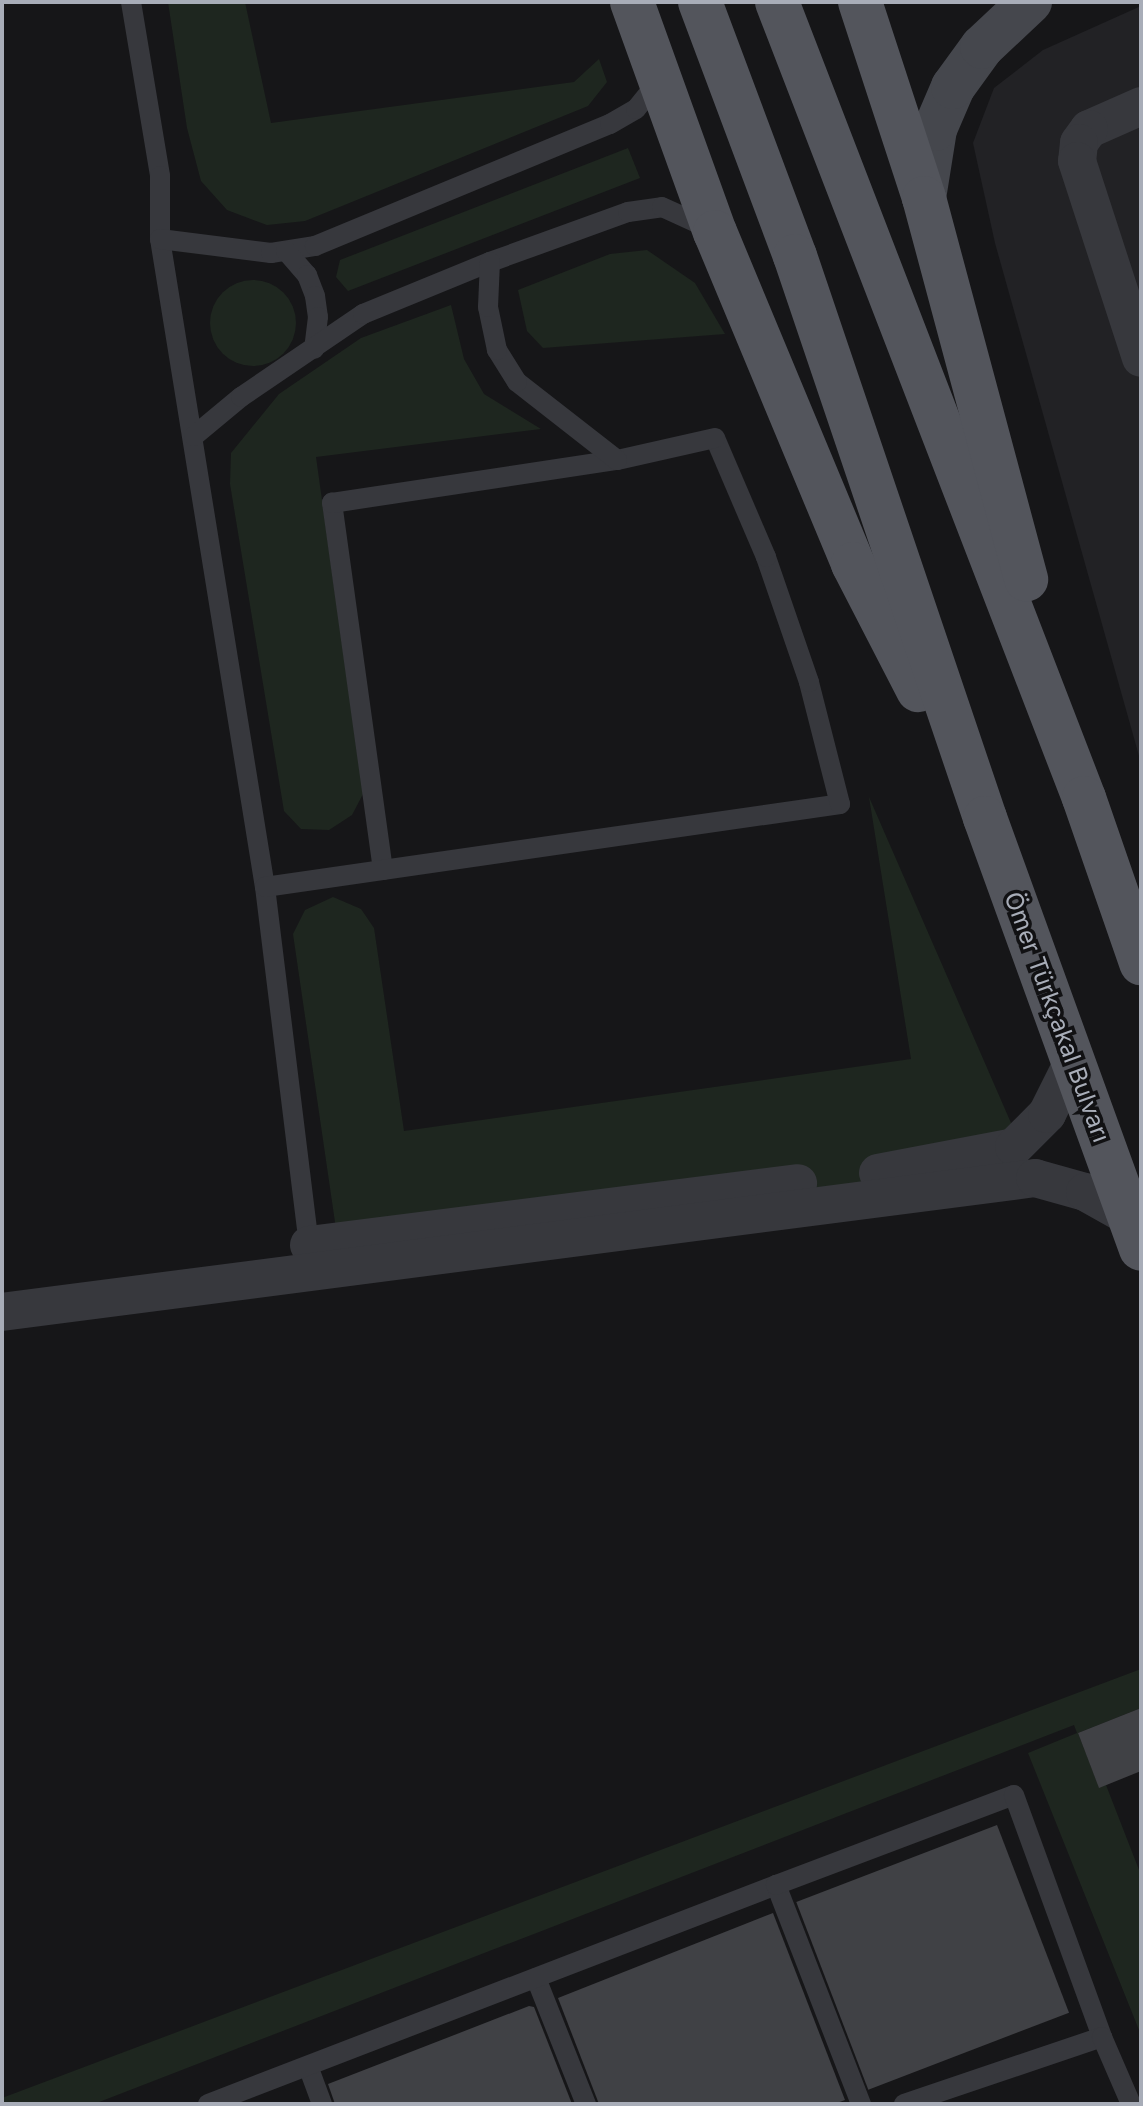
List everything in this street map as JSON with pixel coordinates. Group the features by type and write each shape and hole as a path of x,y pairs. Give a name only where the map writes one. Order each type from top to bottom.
{"main road":[{"path":"632,2 715,232 853,564 985,818"},
{"path":"700,2 795,256 985,818"},
{"path":"777,2 1084,798 1141,963"},
{"path":"860,2 924,198 1084,798"},
{"name":"Ömer Türkçakal Bulvarı","path":"985,818 1135,1232"}],"street":[{"path":"924,198 935,129 953,87 982,47 1030,2"},
{"path":"1141,106 1089,129 1079,143 1077,161 1141,358"},
{"path":"2,1312 311,1260 913,1169 1014,1147 1047,1114 1074,1060"},
{"path":"311,1260 1035,1178 1085,1192 1135,1232"}],"lane":[{"path":"131,2 160,176 160,239 265,887 311,1260"},
{"path":"160,239 234,251 286,251 315,246 610,124 636,109 659,81"},
{"path":"194,436 241,397 363,314 490,262 628,212 662,207 684,213 715,232"},
{"path":"286,251 307,275 315,296 318,317 314,349"},
{"path":"490,262 488,307 497,350 517,382 617,460"},
{"path":"265,887 383,870 840,804 809,682 766,557 715,438 617,460 332,503 383,870"},
{"path":"208,2104 1014,1795 1102,2037 1133,2101"},
{"path":"776,1885 861,2104"},
{"path":"536,1978 586,2104"},
{"path":"904,2104 1102,2037"},
{"path":"308,2066 322,2104"}],"shaded area":[{"path":"168,2 245,2 271,123 574,82 599,59 607,82 588,106 305,221 267,225 227,210 201,181 187,128"},
{"path":"1141,6 1141,763 995,243 973,143 994,88 1043,50"},
{"path":"628,148 640,178 348,291 336,277 340,260"},
{"path":"647,250 695,283 725,334 543,348 527,331 518,290 610,254"},
{"path":"253,280 277,287 289,299 296,323 289,347 277,359 253,366 229,359 217,347 210,323 217,299 229,287"},
{"path":"451,305 464,359 484,394 541,429 316,457 363,794 352,815 329,830 301,829 284,811 230,484 231,453 279,394 361,338"},
{"path":"869,797 1035,1178 342,1270 293,934 305,910 333,897 361,909 374,928 404,1131 911,1059"},
{"path":"1141,1669 1141,1708 1078,1733 1099,1787 1106,1785 1141,1875 1141,2035 1028,1753 1077,1733 1074,1725 94,2104 2,2104 2,2098"}],"building":[{"path":"1141,1708 1141,1771 1099,1788 1078,1733"},
{"path":"997,1825 1069,2013 868,2090 796,1902"},
{"path":"773,1913 845,2100 834,2104 599,2104 558,1998"},
{"path":"529,2006 534,2007 572,2104 335,2104 328,2084"}]}
